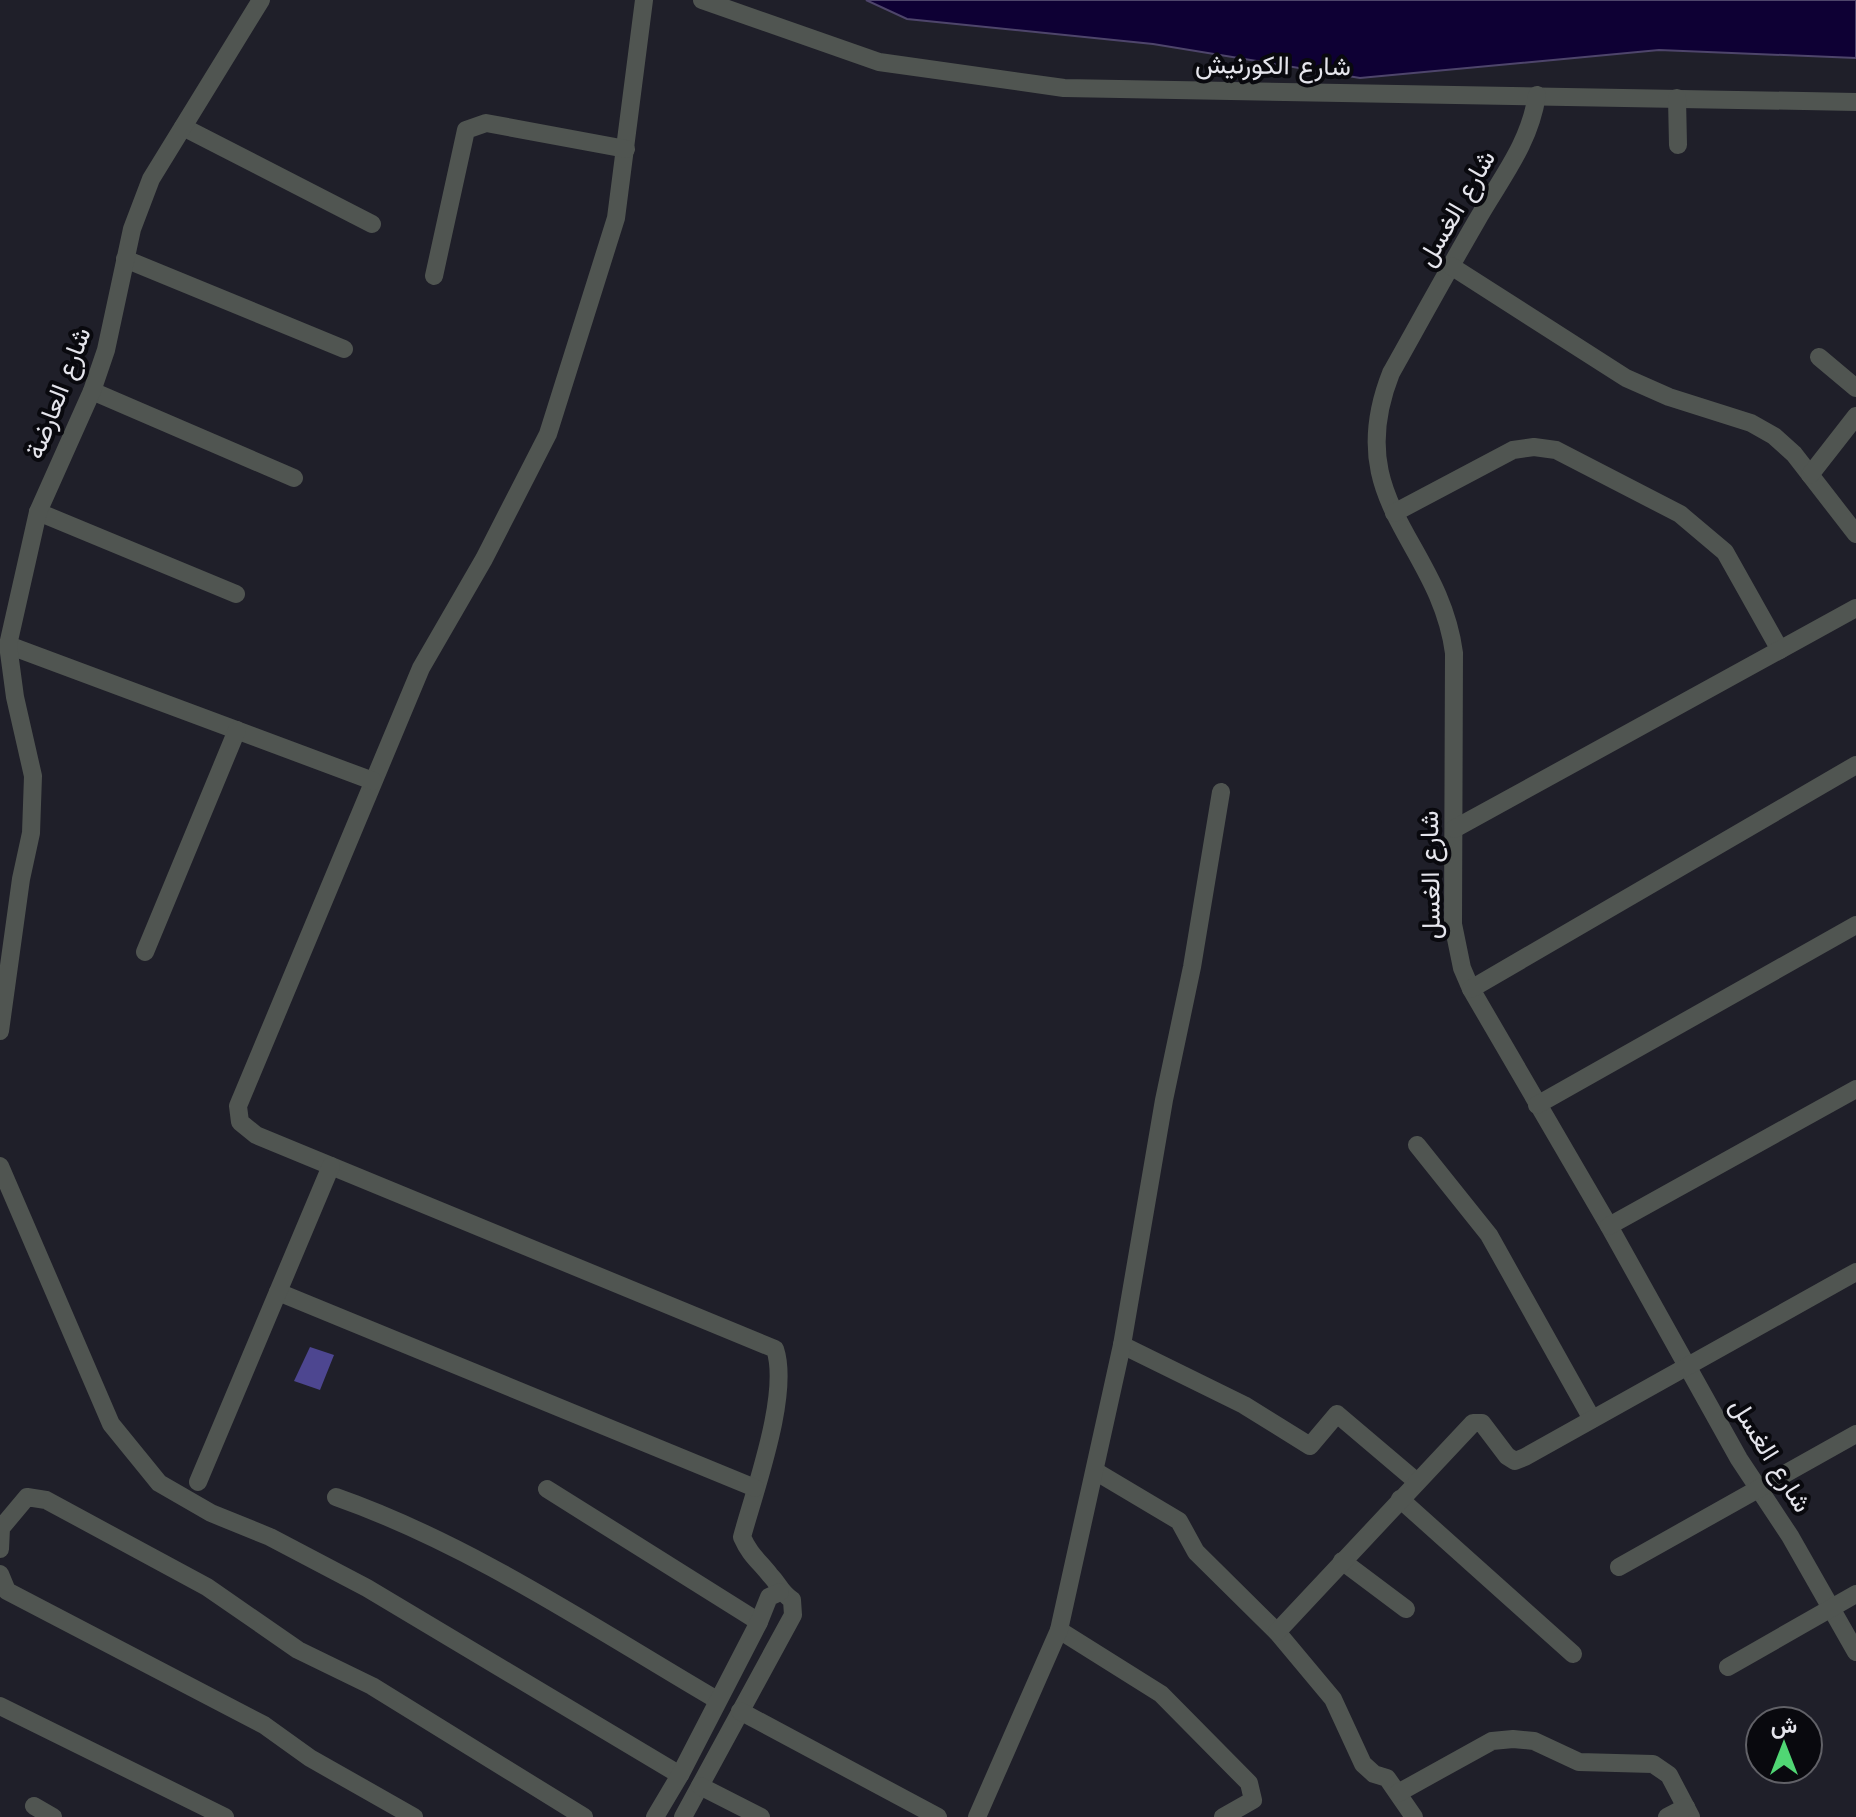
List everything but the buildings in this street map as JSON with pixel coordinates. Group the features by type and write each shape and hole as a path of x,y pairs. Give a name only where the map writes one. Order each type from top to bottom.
{"street":[{"name":"شارع العارضة","path":"0,1031 21,879 31,833 33,776 15,697 8,645 38,512 92,391 106,350 132,229 151,179 261,0"},
{"path":"644,0 616,218 548,434 484,559 421,668 238,1106 240,1122 256,1135 775,1349 780,1364 779,1397 742,1537 750,1555 773,1577 780,1592 792,1600 793,1615 683,1817"},
{"name":"شارع الكورنيش","path":"702,0 879,62 1064,88 1856,102"},
{"name":"شارع الغسل","path":"1537,95 1525,140 1391,373 1380,400 1375,429 1376,458 1382,486 1441,601 1452,635 1453,924 1462,968 1471,989 1609,1226 1739,1459 1790,1536 1856,1652"},
{"path":"1677,98 1678,145"},
{"path":"434,276 466,130 486,123 626,149"},
{"path":"183,127 372,224"},
{"path":"125,259 344,349"},
{"path":"1451,266 1626,378 1669,397 1751,423 1774,436 1794,454 1856,534"},
{"path":"1819,357 1856,388"},
{"path":"92,391 294,478"},
{"path":"1810,475 1856,416"},
{"path":"1394,513 1513,450 1534,447 1556,450 1680,514 1725,552 1780,650"},
{"path":"38,512 236,594"},
{"path":"1454,829 1856,608"},
{"path":"8,645 373,781"},
{"path":"145,952 237,730"},
{"path":"1471,989 1856,765"},
{"path":"977,1817 1059,1630 1122,1345 1221,792"},
{"path":"0,885 21,879"},
{"path":"1537,1105 1856,925"},
{"path":"1609,1226 1856,1089"},
{"path":"1417,1145 1489,1235 1592,1419"},
{"path":"0,1166 111,1424 159,1483 211,1513 270,1537 367,1588 680,1775"},
{"path":"198,1482 331,1166"},
{"path":"1277,1632 1473,1423 1482,1423 1507,1456 1515,1461 1856,1272"},
{"path":"278,1292 755,1488"},
{"path":"1122,1345 1244,1405 1310,1446 1337,1414 1416,1481"},
{"path":"1619,1567 1856,1434"},
{"path":"1095,1471 1179,1521 1196,1552 1277,1632 1333,1699 1363,1764 1374,1774 1387,1778 1414,1817"},
{"path":"547,1489 759,1622"},
{"path":"0,1549 1,1528 27,1497 46,1500 207,1587 298,1650 372,1686 584,1817"},
{"path":"336,1497 387,1515 479,1561 717,1700"},
{"path":"1400,1499 1573,1654"},
{"path":"1342,1561 1406,1609"},
{"path":"0,1574 7,1591 264,1725 310,1758 414,1817"},
{"path":"655,1817 680,1775 769,1597 780,1592"},
{"path":"1728,1667 1856,1594"},
{"path":"1059,1630 1161,1694 1249,1783 1253,1800 1223,1817"},
{"path":"0,1706 225,1817"},
{"path":"740,1711 938,1817"},
{"path":"1398,1793 1492,1741 1513,1739 1534,1741 1579,1762 1653,1764 1669,1775 1689,1812 1667,1817"},
{"path":"700,1786 761,1817"},
{"path":"34,1806 53,1817"}],"shaded area":[{"path":"866,0 1856,0 1856,58 1659,50 1360,78 1153,44 907,19"}]}
